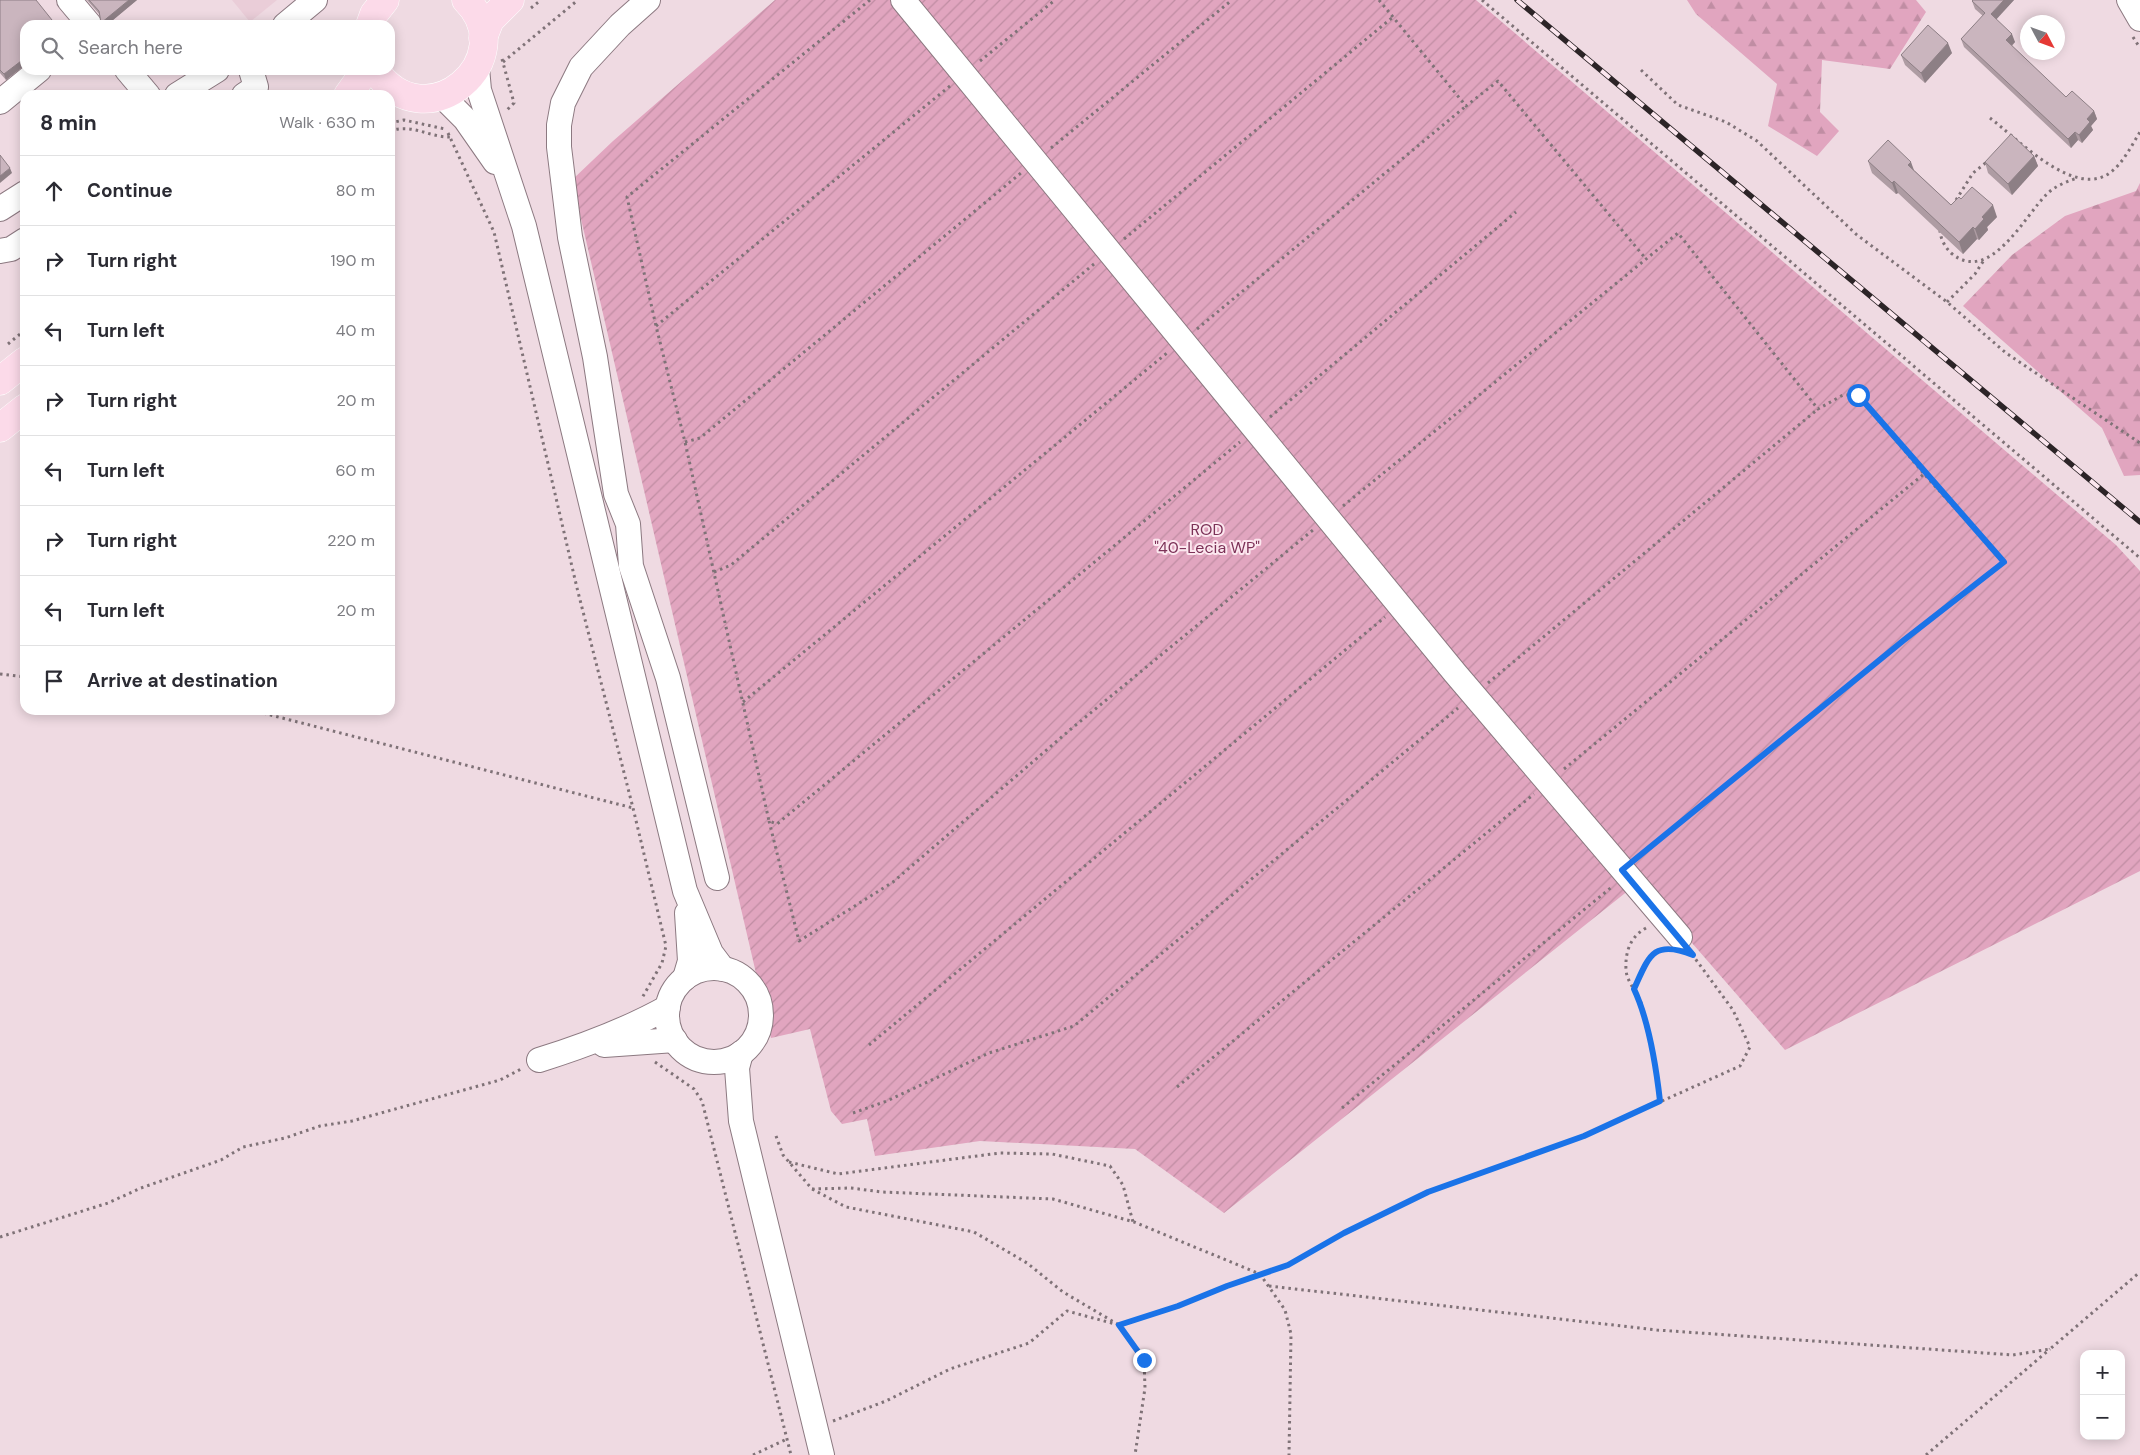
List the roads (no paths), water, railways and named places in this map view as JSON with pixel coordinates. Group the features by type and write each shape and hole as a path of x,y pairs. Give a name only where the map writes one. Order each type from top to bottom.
{"main road":[{"path":"372,20 385,0"},
{"path":"466,0 477,14 483,38"},
{"path":"395,95 420,99 442,96 462,86 476,68 480,58 483,38 490,20 510,0"},
{"path":"352,90 362,75"},
{"path":"379,75 390,90"},
{"path":"0,381 14,354"},
{"path":"0,428 20,412"}],"street":[{"path":"69,0 86,20"},
{"path":"291,20 315,0"},
{"path":"648,0 620,25 581,67 563,103 558,147 570,237 595,357 616,494 628,524 632,566 668,678 718,878"},
{"path":"903,0 1327,518 1622,870 1682,948"},
{"path":"2129,0 2140,19"},
{"path":"476,68 479,90 524,226 685,891 711,953 723,969"},
{"path":"0,102 33,75"},
{"path":"131,75 144,90"},
{"path":"185,90 209,75"},
{"path":"252,75 256,87 252,90"},
{"path":"442,96 465,119 508,180"},
{"path":"0,209 20,196"},
{"path":"0,251 11,250 20,244"},
{"path":"557,368 595,357"},
{"path":"685,891 690,961 685,978 671,996 668,1007 670,1030 675,1040 692,1056 709,1061 726,1060 741,1053 754,1040 758,1031 761,1009 754,989 738,974 723,969 706,968 685,978"},
{"path":"642,1032 668,1007"},
{"path":"539,1060 580,1047 642,1032 675,1040"},
{"path":"741,1053 737,1068 740,1121 822,1455"},
{"path":"709,1061 718,1074 740,1121"}],"railway":[{"path":"1517,0 2140,522"}],"park label":[{"name":"ROD \"40-Lecia WP\"","path":"1207,538"}]}
